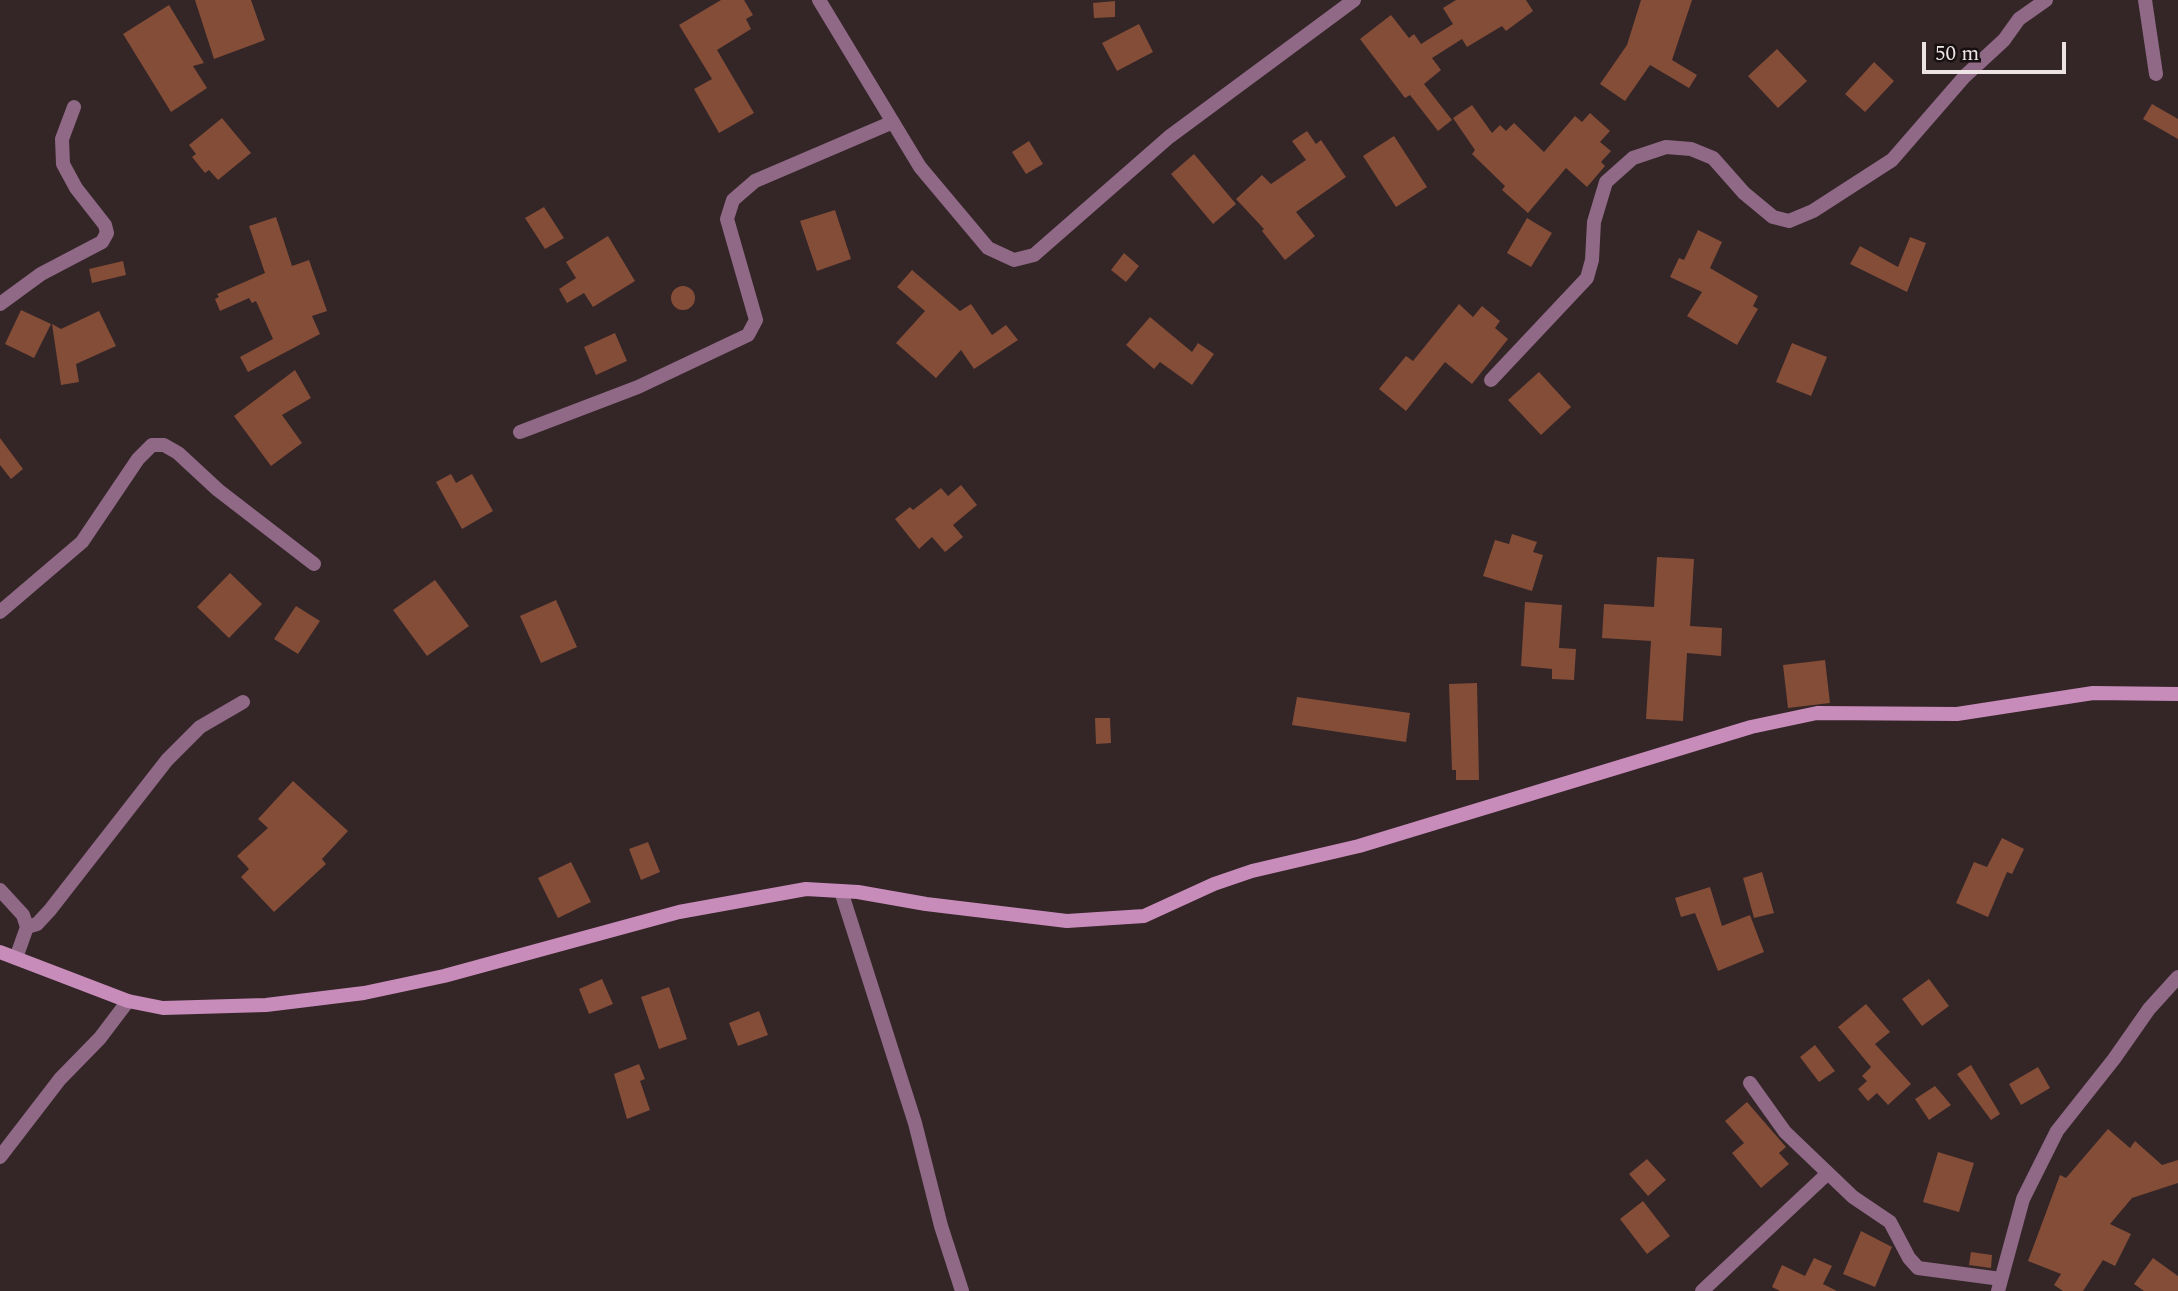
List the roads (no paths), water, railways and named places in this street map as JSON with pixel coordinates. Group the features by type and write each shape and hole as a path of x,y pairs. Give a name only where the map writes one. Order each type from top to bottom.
{"street":[{"path":"819,0 920,167 988,248 1014,260 1034,256 1169,137 1354,0"},
{"path":"1491,380 1587,278 1592,260 1594,222 1606,182 1633,158 1666,147 1691,149 1713,158 1744,193 1773,217 1789,221 1813,211 1892,160 1965,76 2004,40 2020,19 2046,0"},
{"path":"2145,0 2156,75"},
{"path":"0,304 41,274 102,242 107,233 106,225 76,188 63,164 62,139 74,107"},
{"path":"520,432 638,387 748,335 756,320 727,219 733,200 755,181 893,122"},
{"path":"0,612 82,542 138,459 152,445 164,445 178,453 218,490 314,564"},
{"path":"0,952 128,1001 163,1008 253,1005 365,993 497,964 679,912 806,889 841,891 1067,921 1144,916 1252,871 1359,846 1751,727 1804,715 1879,711 1957,714 2093,693 2178,694"},
{"path":"27,927 37,924 50,910 167,760 200,727 243,702"},
{"path":"0,890 23,915 27,927 16,958"},
{"path":"841,891 915,1123 941,1226 962,1291"},
{"path":"1750,1083 1785,1132 1827,1174 1853,1197 1890,1222 1909,1258 1918,1268 1999,1285 2024,1199 2057,1131 2114,1059 2149,1009 2178,977"},
{"path":"0,1157 60,1079 100,1038 128,1001"},
{"path":"1702,1291 1827,1174"}]}
